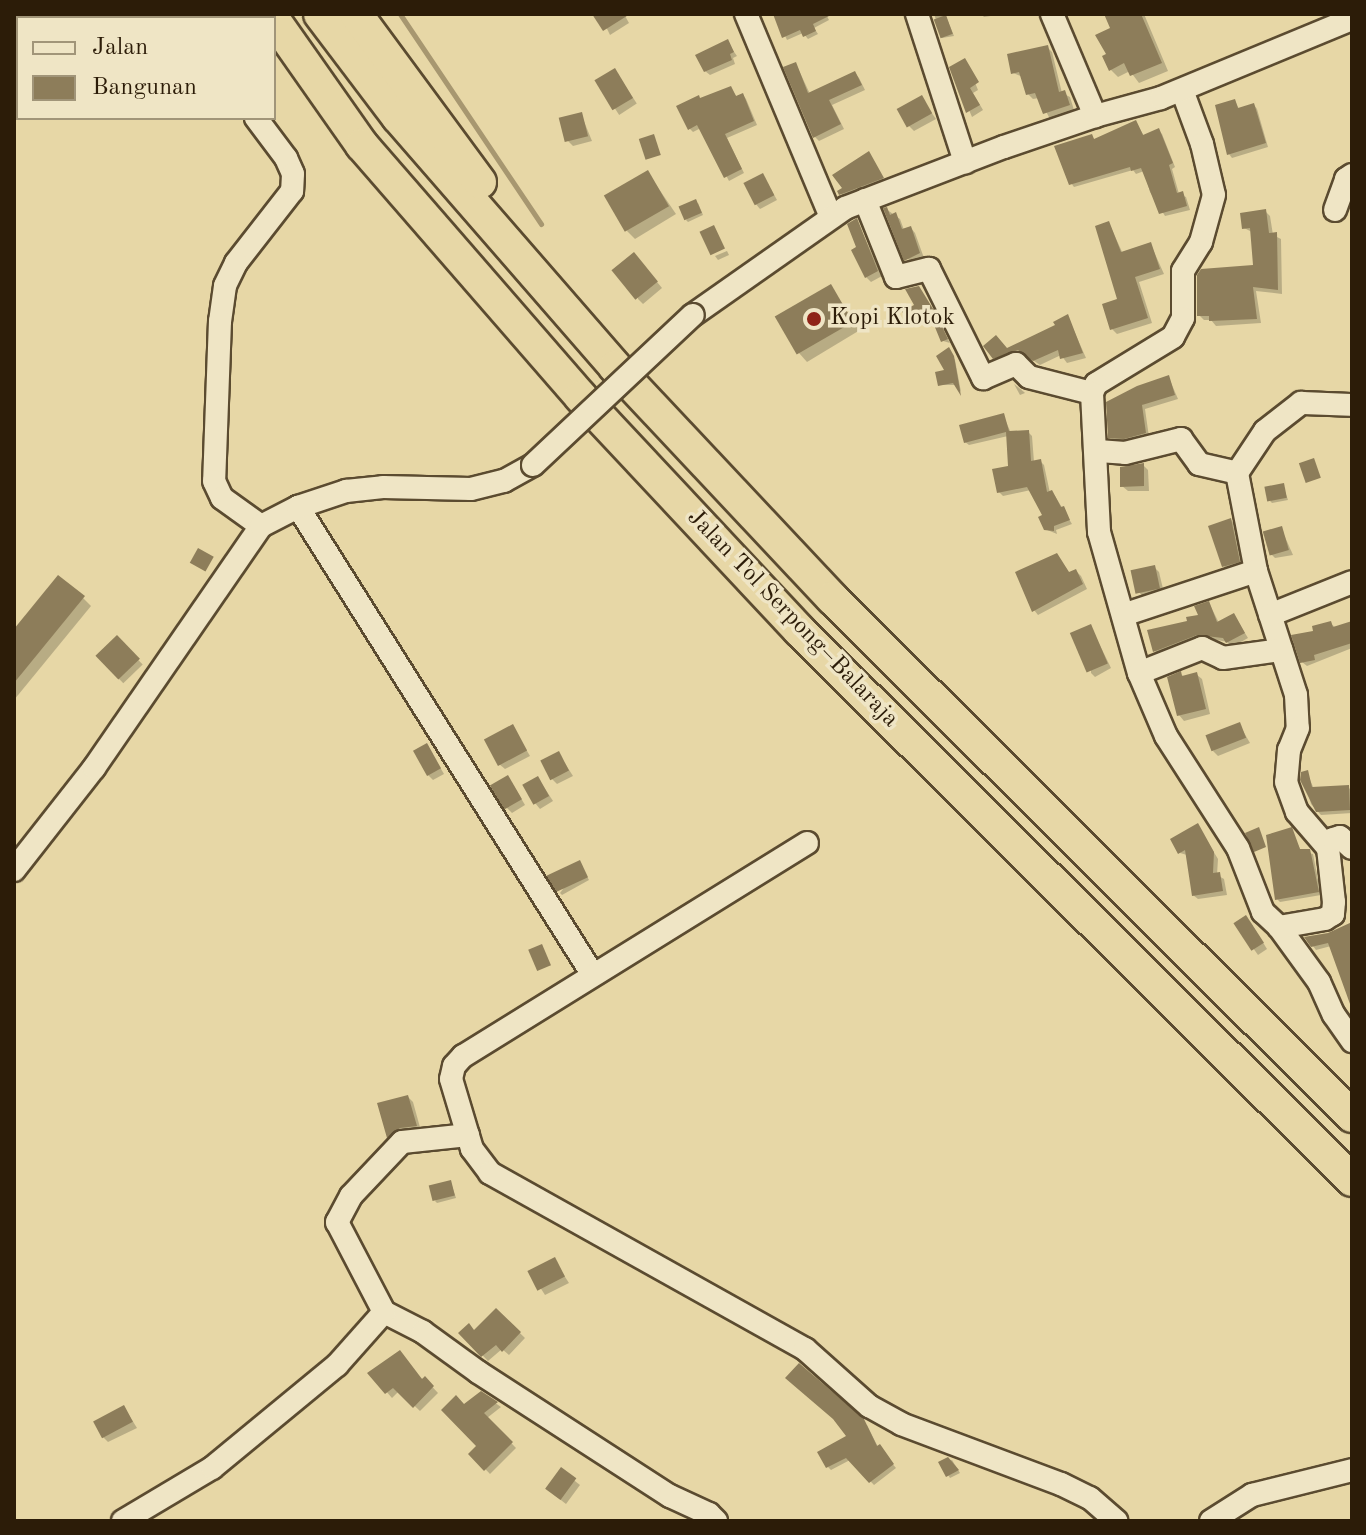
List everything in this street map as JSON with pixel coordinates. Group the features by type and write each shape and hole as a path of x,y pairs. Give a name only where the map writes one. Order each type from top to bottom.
{"highway":[{"name":"Jalan Tol Serpong–Balaraja","path":"320,14 398,117 615,367 843,609 1352,1116"},
{"path":"356,14 615,367"},
{"name":"Jalan Tol Serpong–Balaraja","path":"276,23 362,145 592,409 810,641 1352,1180"}],"street":[{"path":"746,14 831,217"},
{"path":"917,14 965,162"},
{"path":"1052,14 1095,116"},
{"path":"14,870 94,768 261,526 298,507 346,491 383,487 471,489 504,481 533,465 693,315 831,217 865,200 965,162 1095,116 1182,90 1352,19"},
{"path":"1182,90 1202,144 1214,195 1201,242 1183,271 1183,318 1173,337 1096,384 1092,393 1098,451 1099,532 1139,673 1166,736 1238,848 1263,912 1279,927 1319,982 1334,1015 1352,1041"},
{"path":"258,120 286,158 293,174 292,191 236,263 225,286 220,321 214,481 222,498 261,526"},
{"path":"1335,210 1346,179 1352,175"},
{"path":"865,200 896,277 929,269 983,378 1016,364 1029,377 1092,393"},
{"path":"1279,927 1325,919 1333,914 1345,846 1297,812 1286,782 1289,750 1298,721 1296,695 1256,571 1237,473 1265,431 1301,403 1352,405"},
{"path":"1098,451 1125,453 1181,439 1199,464 1237,473"},
{"path":"298,507 593,975"},
{"path":"1123,615 1256,571"},
{"path":"1270,615 1352,582"},
{"path":"1139,673 1202,648 1223,658 1281,650"},
{"path":"807,843 463,1056 454,1066 451,1079 479,1162 490,1173 572,1221 805,1349 869,1406 901,1424 1061,1484 1090,1498 1116,1521"},
{"path":"468,1135 402,1142 351,1196 337,1222 384,1312 423,1332 478,1372 670,1496 709,1514 716,1521"},
{"path":"123,1521 212,1468 337,1365 384,1312"},
{"path":"1211,1521 1252,1495 1352,1470"}],"building":[{"path":"592,14 630,14 603,31"},
{"path":"773,14 833,14 813,24 816,31 803,37 800,30 782,38"},
{"path":"1104,14 1141,14 1162,63 1130,76 1124,63 1109,71 1102,56 1106,54 1095,35 1110,28"},
{"path":"946,15 953,34 941,38 934,19"},
{"path":"728,39 734,52 730,54 732,60 704,72 695,55"},
{"path":"1048,45 1059,92 1065,90 1070,105 1043,114 1035,93 1026,95 1019,72 1011,74 1007,54"},
{"path":"965,58 979,82 970,88 980,105 966,113 949,67"},
{"path":"796,62 808,93 855,71 862,85 829,100 841,124 813,138 783,67"},
{"path":"615,68 633,98 612,110 594,80"},
{"path":"731,86 736,96 743,93 754,121 725,134 742,169 724,178 697,125 688,130 676,106 699,95 700,98"},
{"path":"922,95 932,113 907,127 897,109"},
{"path":"1235,99 1238,108 1254,103 1266,143 1227,155 1215,105"},
{"path":"582,112 588,136 565,142 559,118"},
{"path":"1136,120 1143,135 1159,128 1173,163 1169,165 1177,193 1183,191 1187,206 1159,214 1141,168 1131,171 1130,167 1069,185 1054,146 1092,134 1094,139"},
{"path":"654,134 661,155 646,160 639,139"},
{"path":"869,151 884,178 839,195 837,191 842,188 832,175"},
{"path":"648,170 669,206 625,232 604,196"},
{"path":"763,173 774,195 755,205 743,183"},
{"path":"696,199 702,213 684,220 679,206"},
{"path":"887,207 890,215 896,212 902,229 911,226 920,253 904,261 883,208"},
{"path":"1266,209 1269,233 1277,232 1278,290 1253,287 1257,319 1209,321 1209,316 1197,316 1197,275 1201,269 1253,265 1250,228 1242,229 1240,213"},
{"path":"857,218 878,271 865,278 851,250 856,247 847,224"},
{"path":"1109,221 1121,252 1151,242 1160,269 1135,277 1148,318 1110,330 1102,304 1117,299 1095,226"},
{"path":"714,225 725,249 710,255 699,232"},
{"path":"634,252 658,282 635,300 611,270"},
{"name":"Kopi Klotok","path":"831,284 853,322 797,355 775,316"},
{"path":"919,286 948,339 941,342 930,315 908,325 902,311 914,305 905,289"},
{"path":"1068,314 1083,353 1060,359 1058,350 1033,361 1018,350 993,359 983,346 996,335 1007,348 1055,325 1053,322"},
{"path":"949,347 954,356 961,396 953,383 938,386 935,372 944,370 936,356"},
{"path":"1169,375 1175,395 1142,405 1146,433 1124,439 1108,438 1106,402 1137,386"},
{"path":"1004,413 1009,431 1029,430 1031,461 1041,459 1047,492 1052,490 1070,520 1054,526 1054,531 1044,530 1038,517 1042,515 1027,487 997,493 992,469 1008,466 1006,432 964,443 959,425"},
{"path":"1314,458 1321,478 1306,483 1299,463"},
{"path":"1144,463 1144,486 1120,487 1120,467"},
{"path":"1284,483 1287,498 1267,502 1264,487"},
{"path":"1231,518 1240,562 1222,567 1208,526"},
{"path":"1282,526 1289,550 1270,556 1263,532"},
{"path":"198,548 214,557 206,572 190,563"},
{"path":"1057,553 1069,572 1076,569 1083,584 1032,612 1015,572"},
{"path":"1155,565 1160,588 1136,594 1131,570"},
{"path":"58,575 85,596 14,683 14,629"},
{"path":"1209,601 1217,622 1234,613 1245,633 1226,643 1223,638 1197,635 1153,652 1147,630 1187,621 1186,617 1198,615 1194,606"},
{"path":"1331,621 1333,627 1352,621 1352,643 1314,655 1315,660 1300,663 1291,635 1313,631 1312,626"},
{"path":"1091,624 1108,664 1087,673 1070,633"},
{"path":"117,635 140,659 118,680 95,656"},
{"path":"1181,671 1182,676 1197,672 1206,709 1177,716 1167,677"},
{"path":"1240,722 1246,738 1212,751 1205,735"},
{"path":"513,724 527,750 498,766 484,739"},
{"path":"427,743 441,768 427,776 413,751"},
{"path":"559,751 569,771 550,780 540,761"},
{"path":"1308,770 1312,787 1349,785 1350,810 1316,812 1300,780 1301,772"},
{"path":"508,775 522,799 504,810 490,786"},
{"path":"538,776 549,796 533,805 522,785"},
{"path":"1198,823 1214,852 1213,873 1220,872 1223,891 1192,896 1185,850 1178,854 1170,839"},
{"path":"1259,827 1266,847 1254,852 1245,833"},
{"path":"1292,827 1300,849 1310,849 1319,892 1275,900 1266,835"},
{"path":"580,860 588,877 554,893 546,876"},
{"path":"1246,915 1264,943 1251,951 1233,923"},
{"path":"1352,922 1350,1004 1328,943 1311,947 1304,937 1328,933"},
{"path":"542,944 551,965 537,971 528,950"},
{"path":"408,1095 417,1126 400,1128 387,1138 377,1103"},
{"path":"451,1180 455,1196 433,1201 429,1186"},
{"path":"555,1257 565,1277 537,1291 527,1271"},
{"path":"496,1308 521,1332 502,1352 496,1345 481,1357 458,1333 469,1323 474,1330"},
{"path":"400,1350 422,1379 425,1376 434,1386 413,1408 393,1388 385,1394 367,1373"},
{"path":"799,1363 864,1419 877,1446 880,1444 894,1464 869,1483 846,1458 826,1468 817,1452 846,1436 833,1419 785,1378"},
{"path":"481,1391 498,1402 484,1413 513,1442 484,1471 468,1454 476,1446 441,1410 456,1395 464,1404"},
{"path":"124,1405 133,1422 102,1438 93,1421"},
{"path":"948,1457 959,1470 946,1477 938,1462"},
{"path":"561,1467 576,1478 561,1500 545,1489"}],"waterway":[{"path":"400,14 541,224"}],"place":[{"name":"Kopi Klotok","path":"814,319"}]}
